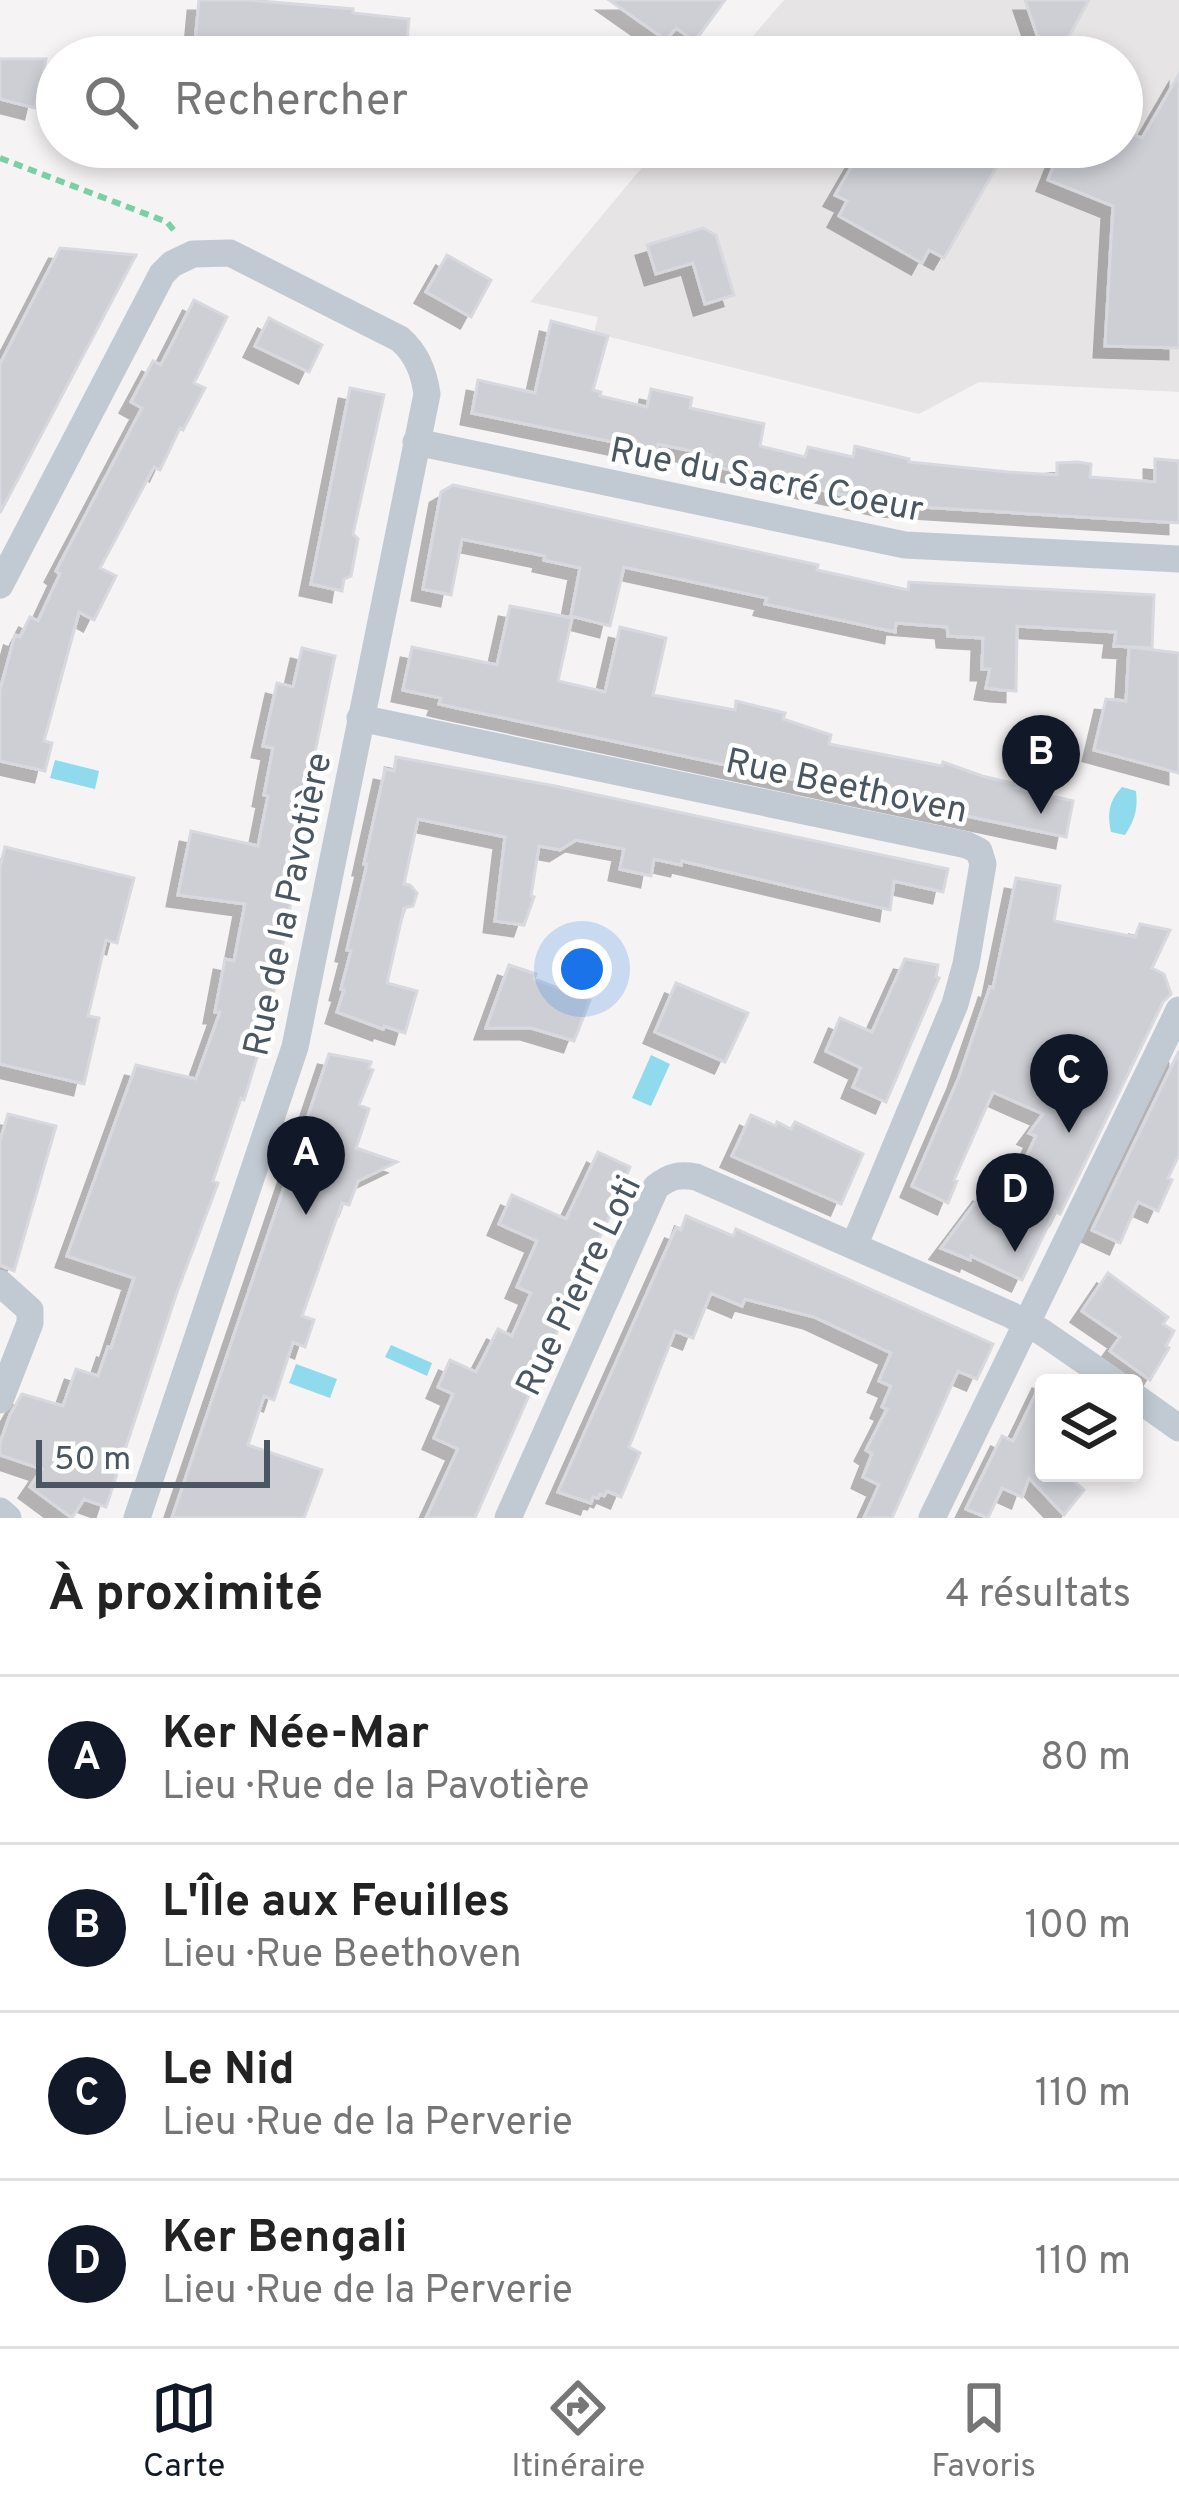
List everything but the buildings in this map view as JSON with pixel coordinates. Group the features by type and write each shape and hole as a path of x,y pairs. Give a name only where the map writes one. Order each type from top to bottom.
{"street":[{"name":"Rue de la Pavotière","path":"137,1518 290,1067 427,394 419,363 400,339 230,253 194,254"},
{"path":"0,585 162,274 194,254"},
{"name":"Rue du Sacré Coeur","path":"416,442 888,543 1179,559"},
{"name":"Rue Beethoven","path":"360,718 980,851 966,964 955,1004 854,1246"},
{"path":"932,1518 1179,1010"},
{"name":"Rue Pierre Loti","path":"508,1518 656,1187 681,1174 1028,1323 1103,1374"},
{"path":"0,1282 30,1310 30,1323 0,1400"},
{"path":"1143,1402 1179,1428"},
{"path":"0,1511 8,1518"}],"path":[{"path":"0,158 167,223 194,254"}],"shaded area":[{"path":"784,0 1179,0 1179,392 979,382 919,414 594,333 598,317 530,302 642,168 1143,168 1143,36 753,36"}],"water":[{"path":"55,760 99,771 95,789 50,778"},
{"path":"1122,787 1136,791 1137,797 1125,835 1111,832 1109,819 1112,802"},
{"path":"651,1055 670,1064 651,1106 632,1098"},
{"path":"391,1345 432,1363 427,1376 385,1357"},
{"path":"296,1364 337,1379 330,1398 289,1383"}],"place":[{"name":"L'Île aux Feuilles","path":"1041,814"},
{"name":"Le Nid","path":"1069,1133"},
{"name":"Ker Née-Mar","path":"306,1215"},
{"name":"Ker Bengali","path":"1015,1252"}]}
